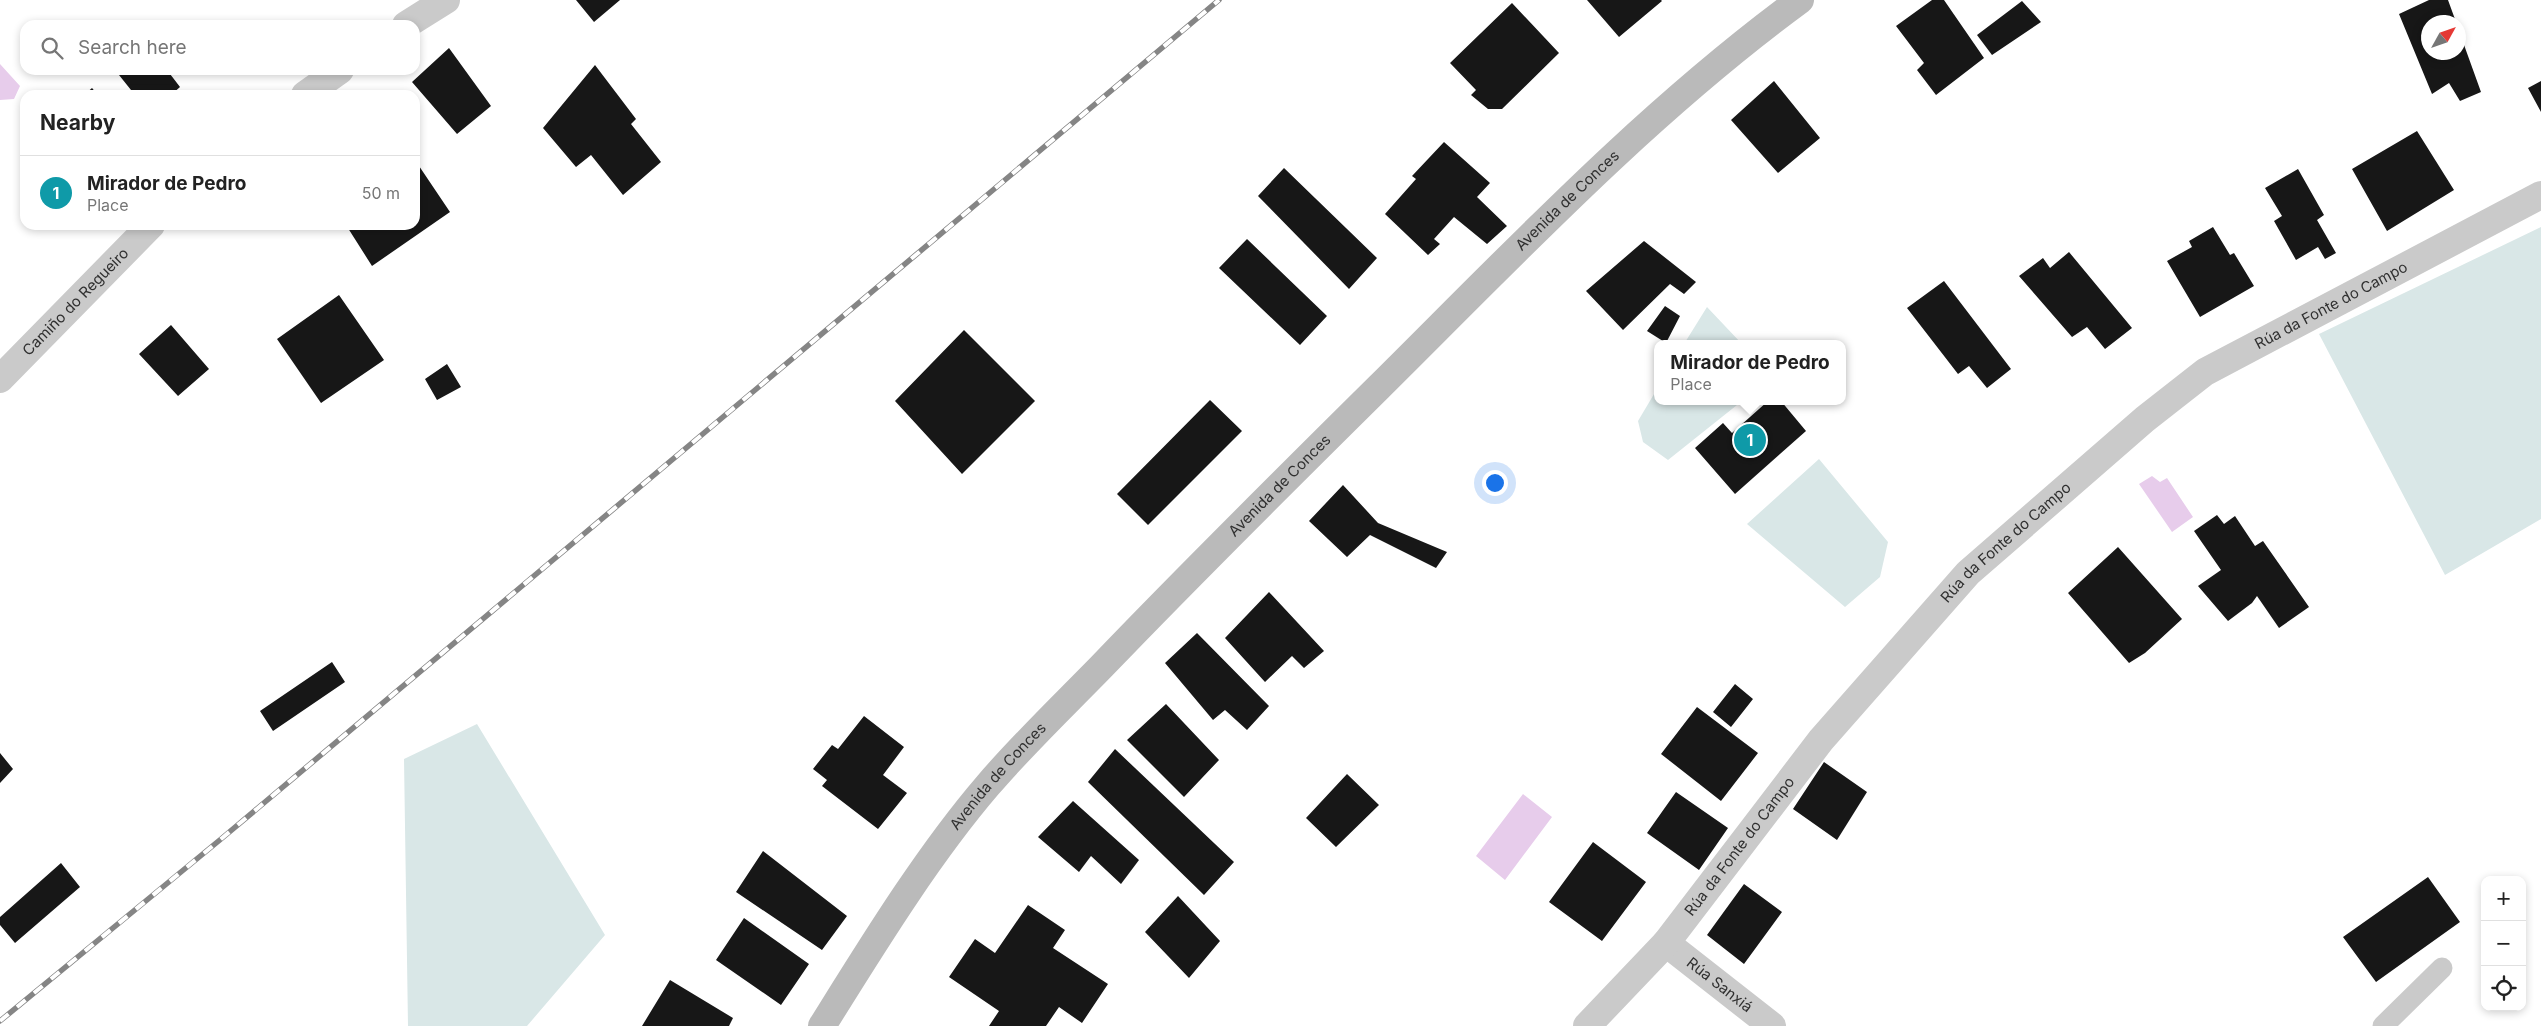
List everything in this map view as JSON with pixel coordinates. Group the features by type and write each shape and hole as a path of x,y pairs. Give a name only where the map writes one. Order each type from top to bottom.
{"main road":[{"name":"Avenida de Conces","path":"822,1026 933,856 988,785 1051,718 1185,580 1583,185 1681,94 1763,27 1800,0"}],"street":[{"path":"414,20 446,0"},
{"path":"312,90 333,75"},
{"name":"Rúa da Fonte do Campo","path":"1587,1026 1666,943 1821,740 1968,573 2145,420 2205,372 2541,196"},
{"name":"Camiño do Regueiro","path":"0,379 146,230"},
{"name":"Rúa Sanxiá","path":"1666,943 1772,1026"}],"lane":[{"path":"2383,1026 2442,968"}],"shaded area":[{"path":"0,64 20,86 14,99 0,100"},
{"path":"2541,227 2541,519 2445,575 2319,334"},
{"path":"1707,307 1738,340 1686,340"},
{"path":"1654,394 1654,405 1737,405 1668,460 1643,442 1638,421"},
{"path":"1819,459 1888,542 1880,577 1845,607 1747,524"},
{"path":"2152,476 2160,482 2167,478 2193,517 2172,532 2139,484"},
{"path":"477,724 605,935 527,1026 408,1026 404,759"},
{"path":"1523,794 1552,817 1505,880 1476,856"}],"building":[{"path":"576,0 620,0 594,22"},
{"path":"1587,0 1661,0 1662,1 1619,37"},
{"path":"1932,0 1944,0 1984,58 1936,95 1917,70 1924,63 1896,26"},
{"path":"2429,0 2448,0 2453,15 2421,15 2421,60 2466,60 2466,50 2481,92 2460,101 2449,83 2432,94 2399,14"},
{"path":"2022,1 2041,22 1992,55 1977,35"},
{"path":"1512,3 1559,53 1502,109 1488,109 1471,95 1476,90 1450,63"},
{"path":"449,48 491,106 457,134 412,82"},
{"path":"595,65 636,119 631,124 661,162 623,195 591,155 576,167 543,128"},
{"path":"119,75 171,75 180,87 177,90 131,90"},
{"path":"1774,81 1820,138 1778,173 1731,120"},
{"path":"2541,81 2541,112 2528,88"},
{"path":"2417,131 2454,190 2387,231 2352,169"},
{"path":"1444,142 1490,183 1477,197 1507,226 1487,244 1454,217 1434,239 1440,244 1428,255 1385,214 1416,179 1412,176"},
{"path":"420,167 450,212 372,266 349,230 420,230"},
{"path":"1284,168 1377,258 1349,289 1258,196"},
{"path":"2298,169 2324,215 2317,220 2336,253 2325,259 2318,247 2296,260 2274,221 2282,216 2265,188"},
{"path":"2213,227 2230,255 2234,253 2254,286 2200,317 2167,261 2192,247 2189,241"},
{"path":"1247,239 1327,316 1300,345 1219,268"},
{"path":"1644,241 1696,282 1684,294 1670,284 1623,330 1586,291"},
{"path":"2069,252 2132,328 2105,349 2087,327 2072,337 2019,276 2043,258 2050,268"},
{"path":"1944,281 2011,369 1987,388 1969,366 1958,374 1907,308"},
{"path":"339,295 384,360 321,403 277,339"},
{"path":"1665,306 1680,316 1668,340 1661,340 1647,331"},
{"path":"171,325 209,369 178,396 139,354"},
{"path":"964,330 1035,401 962,474 895,401"},
{"path":"447,364 461,387 437,400 425,379"},
{"path":"1210,400 1242,431 1148,525 1117,494"},
{"path":"1764,405 1784,405 1806,431 1735,494 1695,448 1723,423 1732,433"},
{"path":"1343,485 1378,523 1447,552 1436,568 1370,535 1347,557 1309,521"},
{"path":"2217,515 2224,524 2235,516 2255,546 2263,541 2309,607 2279,628 2257,596 2252,603 2228,621 2198,586 2221,570 2194,531"},
{"path":"2118,547 2182,619 2145,653 2129,663 2068,593"},
{"path":"1269,592 1324,651 1304,668 1292,656 1265,682 1225,638"},
{"path":"1197,633 1269,706 1247,730 1225,710 1213,720 1165,663"},
{"path":"332,662 345,682 273,731 260,711"},
{"path":"1735,684 1753,699 1731,727 1713,712"},
{"path":"1166,704 1219,760 1184,797 1127,740"},
{"path":"1697,707 1758,753 1721,801 1661,754"},
{"path":"864,716 904,747 883,775 907,793 878,829 822,786 827,780 813,769 832,745 838,749"},
{"path":"1115,749 1234,862 1204,895 1088,782"},
{"path":"0,753 13,769 0,783"},
{"path":"1824,762 1867,792 1837,840 1793,809"},
{"path":"1347,774 1379,805 1336,847 1306,818"},
{"path":"1676,792 1728,828 1699,870 1647,833"},
{"path":"1073,801 1139,860 1121,884 1091,856 1079,872 1038,837"},
{"path":"1593,842 1646,882 1602,941 1549,902"},
{"path":"763,851 847,916 822,950 736,892"},
{"path":"61,863 80,887 15,943 0,925 0,917"},
{"path":"2428,877 2460,922 2376,982 2343,937"},
{"path":"1744,884 1782,912 1744,964 1707,935"},
{"path":"1178,896 1220,941 1189,978 1145,932"},
{"path":"1028,905 1065,930 1053,948 1108,984 1082,1023 1059,1007 1046,1026 989,1026 999,1011 949,977 975,939 995,953"},
{"path":"744,918 809,964 781,1005 716,960"},
{"path":"670,980 733,1018 729,1026 642,1026"}],"railway":[{"path":"0,1021 221,839 1219,0"}],"place":[{"name":"Mirador de Pedro","path":"1750,440"}]}
